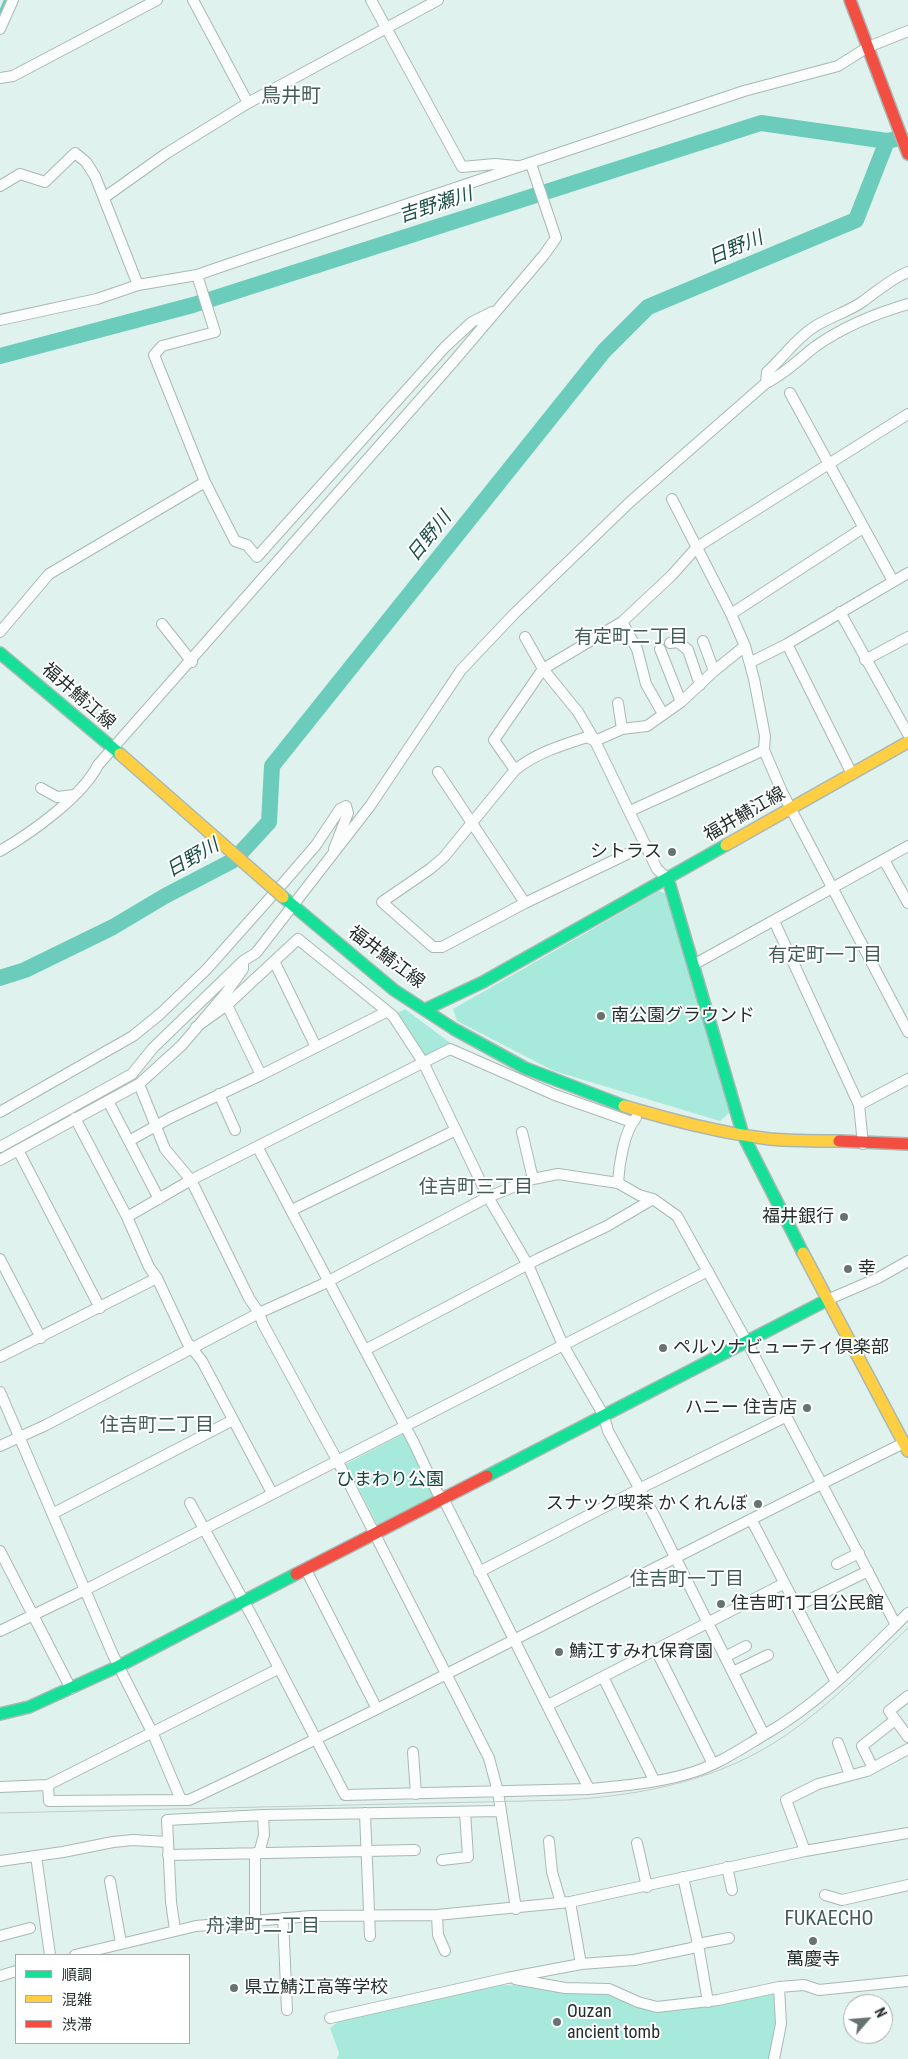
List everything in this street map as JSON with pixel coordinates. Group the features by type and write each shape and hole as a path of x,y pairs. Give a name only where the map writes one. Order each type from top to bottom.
{"street":[{"path":"0,29 13,0"},
{"path":"0,78 13,76 157,0"},
{"path":"193,0 248,103"},
{"path":"371,0 462,167 495,164 520,167"},
{"path":"104,197 167,153 248,103 438,0"},
{"path":"850,0 908,154"},
{"path":"0,320 97,299 138,284 197,274 532,164 596,140 735,94 838,66 870,53 908,32"},
{"path":"0,186 20,174 45,182 75,153 86,162 95,176 138,284"},
{"path":"0,851 31,834 91,780 98,766 116,752 454,361 556,238 532,164"},
{"path":"766,383 767,372 779,362 788,349 814,327 862,302 883,284 908,272"},
{"path":"197,274 215,332 162,346 154,355 205,482 235,541 247,545 257,557 445,347 472,322 495,311"},
{"path":"0,1147 132,1074 153,1048 244,961 256,954 370,806 461,670 521,607 630,502 766,383 776,378 818,345 841,331 881,312 908,304"},
{"path":"790,393 893,581"},
{"path":"515,770 494,740 543,669 622,622 672,575 697,547 908,414"},
{"path":"0,632 49,574 205,482"},
{"path":"672,499 731,614 751,662 765,736 764,750 791,809 908,1032"},
{"path":"731,614 864,528"},
{"path":"751,662 787,644 908,573"},
{"path":"840,612 865,660 908,734"},
{"path":"622,622 637,649 646,684 663,714"},
{"path":"162,624 192,662"},
{"path":"48,1785 49,1801 189,1800 316,1740 822,1483 906,1446 827,1300 743,1136 668,879 657,869 595,741 578,712 543,669 524,637"},
{"path":"865,660 908,637"},
{"path":"703,641 714,671"},
{"path":"670,643 678,642 688,650 700,685"},
{"path":"787,644 852,774"},
{"path":"595,741 622,728 647,726 681,702 714,671 745,646"},
{"path":"660,649 681,702"},
{"name":"福井鯖江線","path":"0,653 394,990 426,1008 483,982 908,742"},
{"path":"618,703 622,728"},
{"path":"595,741 587,737 542,752 515,770 472,823 430,869 382,902 433,947 442,947 525,903 646,845"},
{"path":"630,811 764,750"},
{"path":"438,772 525,903"},
{"path":"41,788 57,797 75,794"},
{"path":"0,1112 133,1036 160,1014 206,970 316,845 340,809 346,806 348,813 331,858"},
{"path":"693,965 908,846"},
{"path":"884,860 908,904"},
{"path":"774,921 859,1105 863,1144"},
{"path":"196,1027 227,1005 298,939 393,1016 423,1062 448,1119 456,1130 488,1198 528,1265 563,1345 604,1416 608,1431 640,1489 764,1735"},
{"path":"0,1160 139,1084 182,1045 226,993 243,969 244,961"},
{"path":"274,961 316,1047"},
{"path":"227,1005 261,1075"},
{"path":"426,1008 454,1029 525,1068 610,1102 688,1125 743,1136 772,1139 863,1144 908,1144"},
{"path":"129,1141 170,1118 386,1012"},
{"path":"127,1217 191,1180 258,1148 450,1049 554,1095 632,1122"},
{"path":"859,1105 908,1079"},
{"path":"139,1084 165,1150 191,1180 249,1298 260,1312 262,1324 336,1460 490,1758 498,1792 516,1909"},
{"path":"219,1094 235,1130"},
{"path":"108,1102 159,1199"},
{"path":"618,1183 621,1157 632,1122 642,1111"},
{"path":"75,1118 127,1217 149,1267 158,1278 187,1342 194,1349 272,1493"},
{"path":"292,1210 456,1130"},
{"path":"522,1132 533,1179"},
{"path":"258,1148 365,1350 437,1492 444,1500 590,1789"},
{"path":"18,1150 100,1308"},
{"path":"0,1446 194,1349 260,1312 327,1281 488,1198 533,1179 558,1174 618,1183 639,1195 653,1199 677,1216 747,1342 896,1625"},
{"path":"365,1350 607,1226 653,1199"},
{"path":"0,1259 41,1338"},
{"path":"0,1714 11,1713 71,1690 444,1500 827,1300 878,1278 908,1261"},
{"path":"0,1631 85,1590 708,1271"},
{"path":"0,1357 158,1278"},
{"path":"1,1398 54,1513 85,1590 119,1666 153,1734 181,1800"},
{"path":"479,1572 785,1417"},
{"path":"54,1513 233,1420"},
{"path":"190,1504 344,1795 590,1789 670,1778 713,1764 776,1730 806,1709 908,1613"},
{"path":"751,1519 783,1584 836,1682"},
{"path":"0,1551 71,1690"},
{"path":"837,1564 859,1553"},
{"path":"306,1570 376,1708"},
{"path":"796,1606 868,1571"},
{"path":"548,1705 783,1584"},
{"path":"725,1657 746,1646"},
{"path":"656,1650 713,1764"},
{"path":"733,1672 768,1655"},
{"path":"0,1787 48,1785 153,1734 278,1669"},
{"path":"603,1677 654,1780"},
{"path":"908,1696 889,1711 908,1737"},
{"path":"873,1768 862,1746 895,1720"},
{"path":"838,1743 850,1775"},
{"path":"805,1851 786,1800 818,1784 873,1768 908,1749"},
{"path":"414,1752 416,1794"},
{"path":"175,1930 167,1842 167,1820 264,1815 501,1811"},
{"path":"442,1860 468,1857 465,1812"},
{"path":"365,1814 365,1851 370,1936"},
{"path":"255,1921 257,1853 264,1835 264,1815"},
{"path":"79,1954 175,1930 255,1921 284,1918 437,1915 565,1903 647,1887 683,1877 805,1851 908,1833"},
{"path":"0,1861 113,1842 133,1840 167,1842"},
{"path":"549,1841 552,1872 565,1903 581,1964"},
{"path":"637,1843 647,1887"},
{"path":"168,1855 415,1850"},
{"path":"36,1856 50,1954"},
{"path":"727,1867 732,1890"},
{"path":"683,1877 698,1944 708,2002"},
{"path":"110,1881 120,1943"},
{"path":"825,1895 842,1900 908,1885"},
{"path":"437,1915 438,1935 445,1951"},
{"path":"284,1918 287,2010"},
{"path":"0,1936 30,1928"},
{"path":"330,2018 506,1978 581,1964 634,1960 729,1938"},
{"path":"0,1976 15,1971"},
{"path":"506,1978 566,1988 609,1989 638,2002 657,2007 708,2002 779,1987 804,1985 819,1990 908,1981"},
{"path":"774,2059 781,2024 779,1987"}],"green space":[{"name":"南公園グラウンド","path":"659,891 672,896 730,1112 720,1121 554,1071 457,1021 453,1009"},
{"path":"405,1009 453,1045 424,1060 394,1015"},
{"name":"ひまわり公園","path":"403,1434 435,1497 378,1526 346,1464"},
{"name":"Ouzan ancient tomb","path":"499,1985 539,1986 577,1994 602,1993 651,2011 673,2011 773,1993 776,2018 770,2059 337,2059 339,2053 330,2028 339,2021"}],"waterway":[{"path":"0,12 5,0"},
{"name":"吉野瀬川","path":"0,356 193,305 761,123 887,141 896,139"},
{"name":"日野川","path":"0,978 25,970 113,927 165,896 234,860 269,822 272,766 604,351 648,307 856,220 887,141"}],"tram line":[{"path":"0,1813 567,1800 596,1798 653,1789 708,1774 761,1751 786,1735 834,1698 908,1628"}],"traffic: fast":[{"path":"0,653 120,754"},
{"path":"426,1009 483,982 726,845"},
{"path":"668,879 743,1135 803,1253"},
{"path":"283,897 394,990 454,1029 525,1068 624,1106"},
{"path":"487,1476 827,1300"},
{"path":"0,1714 29,1707 119,1666 296,1574"}],"traffic: slow":[{"path":"726,845 908,742"},
{"path":"120,754 283,897"},
{"path":"624,1106 696,1126 751,1136 787,1140 839,1141"},
{"path":"803,1253 908,1451"}],"traffic: jam":[{"path":"850,0 908,154"},
{"path":"839,1141 908,1144"},
{"path":"296,1574 487,1476"}],"place":[{"name":"シトラス","path":"672,852"},
{"name":"南公園グラウンド","path":"601,1016"},
{"name":"福井銀行","path":"844,1217"},
{"name":"幸","path":"848,1269"},
{"name":"ペルソナビューティ倶楽部","path":"663,1348"},
{"name":"ハニー 住吉店","path":"807,1408"},
{"name":"スナック喫茶 かくれんぼ","path":"758,1504"},
{"name":"住吉町1丁目公民館","path":"721,1604"},
{"name":"鯖江すみれ保育園","path":"559,1652"},
{"name":"萬慶寺","path":"813,1941"},
{"name":"県立鯖江高等学校","path":"234,1988"},
{"name":"Ouzan ancient tomb","path":"557,2022"}],"district":[{"name":"鳥井町","path":"291,97"},
{"name":"有定町二丁目","path":"631,638"},
{"name":"有定町一丁目","path":"825,956"},
{"name":"住吉町三丁目","path":"476,1188"},
{"name":"住吉町二丁目","path":"157,1426"},
{"name":"住吉町一丁目","path":"687,1580"},
{"name":"FUKAECHO","path":"829,1920"},
{"name":"舟津町二丁目","path":"263,1927"}]}
